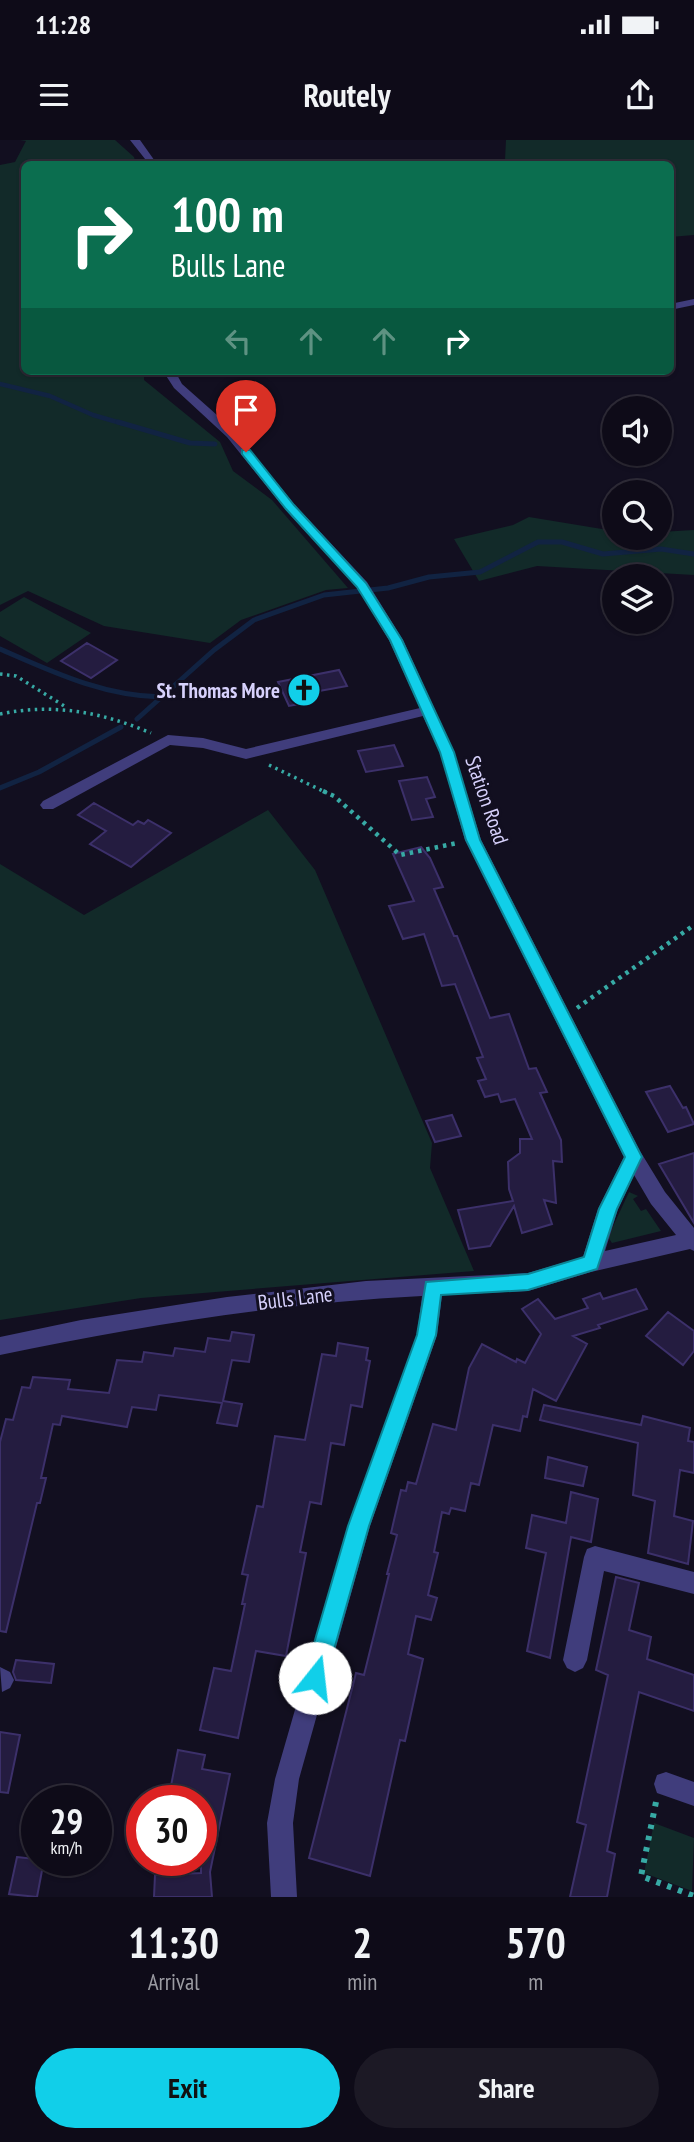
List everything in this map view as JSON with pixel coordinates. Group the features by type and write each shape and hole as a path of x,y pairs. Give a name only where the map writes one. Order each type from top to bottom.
{"street":[{"path":"135,140 151,161"},
{"path":"674,306 694,302"},
{"name":"Station Road","path":"171,375 178,386 231,434 290,507 364,590 396,640 447,752 473,840 634,1157 658,1198 693,1241"},
{"path":"48,805 167,740 203,743 246,754 429,710"},
{"path":"591,1263 608,1209 634,1157"},
{"name":"Bulls Lane","path":"0,1346 81,1329 227,1306 366,1290 528,1282 591,1263 693,1241"},
{"path":"284,1897 280,1823 286,1779 359,1526 426,1335 432,1307 432,1287"},
{"path":"575,1660 595,1557 694,1583"},
{"path":"666,1784 694,1794"}],"path":[{"path":"0,674 16,676 67,708"},
{"path":"0,714 28,707 67,708 119,718 167,740"},
{"path":"246,754 334,796 400,855 473,840"},
{"path":"562,1019 694,925"},
{"path":"666,1784 660,1782 641,1876 694,1896"}],"green space":[{"path":"20,140 115,140 135,161 21,161 21,375 144,375 144,380 220,442 233,471 272,500 348,588 326,590 241,620 210,643 104,626 28,591 0,605 0,165 15,162 26,141"},
{"path":"506,140 694,140 694,235 674,237 674,161 505,160"},
{"path":"529,517 602,529 602,550 672,550 672,531 694,530 694,575 672,574 672,564 602,564 602,570 537,566 479,581 454,539 513,525"},
{"path":"24,597 91,633 47,663 0,636 0,612"},
{"path":"268,810 315,870 432,1143 430,1168 474,1271 141,1298 0,1320 0,864 84,915"},
{"path":"629,1192 638,1196 633,1199 641,1211 646,1209 661,1231 612,1243 608,1237"},
{"path":"654,1823 694,1838 692,1891 644,1873"}],"building":[{"path":"87,643 117,660 91,678 61,661"},
{"name":"St. Thomas More","path":"339,670 347,686 308,693 311,702 289,706 278,682"},
{"path":"394,745 403,766 366,772 358,751"},
{"path":"427,777 435,797 426,799 433,817 412,820 399,781"},
{"path":"94,803 133,825 138,821 144,824 148,820 171,833 131,867 90,844 106,831 78,815"},
{"path":"421,847 430,858 443,887 434,889 454,936 457,936 490,1018 509,1014 529,1069 536,1068 547,1092 540,1093 561,1140 562,1162 553,1161 556,1203 544,1200 552,1224 522,1233 514,1206 490,1246 469,1249 458,1210 513,1201 509,1189 508,1162 520,1153 520,1139 532,1139 515,1099 501,1102 498,1094 485,1097 478,1081 486,1079 477,1058 483,1057 455,984 442,986 424,934 403,939 389,906 414,901 393,854"},
{"path":"670,1086 683,1108 686,1107 694,1124 668,1132 646,1092"},
{"path":"452,1115 461,1136 435,1142 426,1121"},
{"path":"694,1153 694,1223 659,1164"},
{"path":"636,1289 647,1309 573,1336 587,1344 556,1401 533,1389 527,1417 523,1416 520,1431 493,1425 479,1485 471,1483 465,1511 451,1508 449,1514 442,1512 434,1552 438,1553 428,1595 437,1598 431,1620 416,1616 408,1654 423,1659 405,1741 400,1740 370,1876 309,1858 356,1673 364,1675 397,1535 391,1533 401,1490 406,1491 408,1482 416,1484 433,1424 456,1430 469,1368 482,1344 516,1362 517,1359 525,1363 541,1334 522,1309 538,1299 555,1319 588,1308 583,1299 600,1293 603,1299"},
{"path":"668,1312 694,1331 694,1351 683,1365 646,1336"},
{"path":"232,1332 254,1335 249,1362 232,1360 223,1401 242,1404 237,1426 217,1423 222,1403 159,1395 156,1410 132,1407 127,1427 62,1416 60,1425 53,1424 41,1478 46,1478 40,1503 37,1503 6,1632 0,1631 0,1442 6,1419 13,1420 22,1387 30,1388 33,1377 70,1380 68,1389 109,1393 117,1360 142,1362 144,1352 173,1356 175,1348 205,1352 208,1338 230,1341"},
{"path":"338,1343 368,1348 366,1360 370,1361 362,1407 351,1405 344,1445 331,1443 321,1504 310,1502 300,1552 306,1553 286,1656 256,1651 238,1738 200,1730 214,1668 231,1671 245,1604 242,1604 248,1575 242,1574 257,1506 263,1507 275,1436 305,1440 322,1354 336,1356"},
{"path":"544,1405 641,1425 643,1416 690,1428 688,1441 694,1442 694,1473 680,1470 674,1516 693,1521 688,1564 648,1553 655,1501 633,1495 638,1443 540,1420"},
{"path":"548,1457 587,1467 583,1486 545,1478"},
{"path":"571,1492 598,1499 591,1542 571,1537 550,1658 527,1651 546,1553 526,1548 532,1515 566,1523"},
{"path":"616,1577 639,1583 629,1630 651,1637 647,1659 694,1675 694,1711 639,1692 607,1851 615,1854 607,1897 570,1897 586,1825 577,1822 608,1675 596,1670"},
{"path":"16,1660 54,1664 51,1683 16,1680 13,1672"},
{"path":"0,1732 20,1735 8,1793 0,1792"},
{"path":"178,1750 205,1755 202,1769 230,1774 217,1838 217,1785 171,1785"},
{"path":"17,1857 21,1857 21,1876 41,1876 37,1897 9,1894"},
{"path":"155,1876 210,1876 212,1897 154,1897"}],"waterway":[{"path":"0,384 50,396 93,415 124,424"},
{"path":"118,422 190,443 215,444"},
{"path":"162,697 214,650 254,620 324,595 388,588 429,577 480,572 538,542 562,542 603,554 661,549 694,554"},
{"path":"0,649 59,674 99,687 140,696 162,697"},
{"path":"137,719 162,697"},
{"path":"0,788 39,772 121,727"}],"place":[{"name":"St. Thomas More","path":"304,690"}],"route":[{"path":"246,452 290,507 362,585 396,640 447,752 473,840 598,1091 634,1157 608,1209 591,1263 528,1282 432,1287 432,1307 426,1335 359,1526 315,1678"}]}
